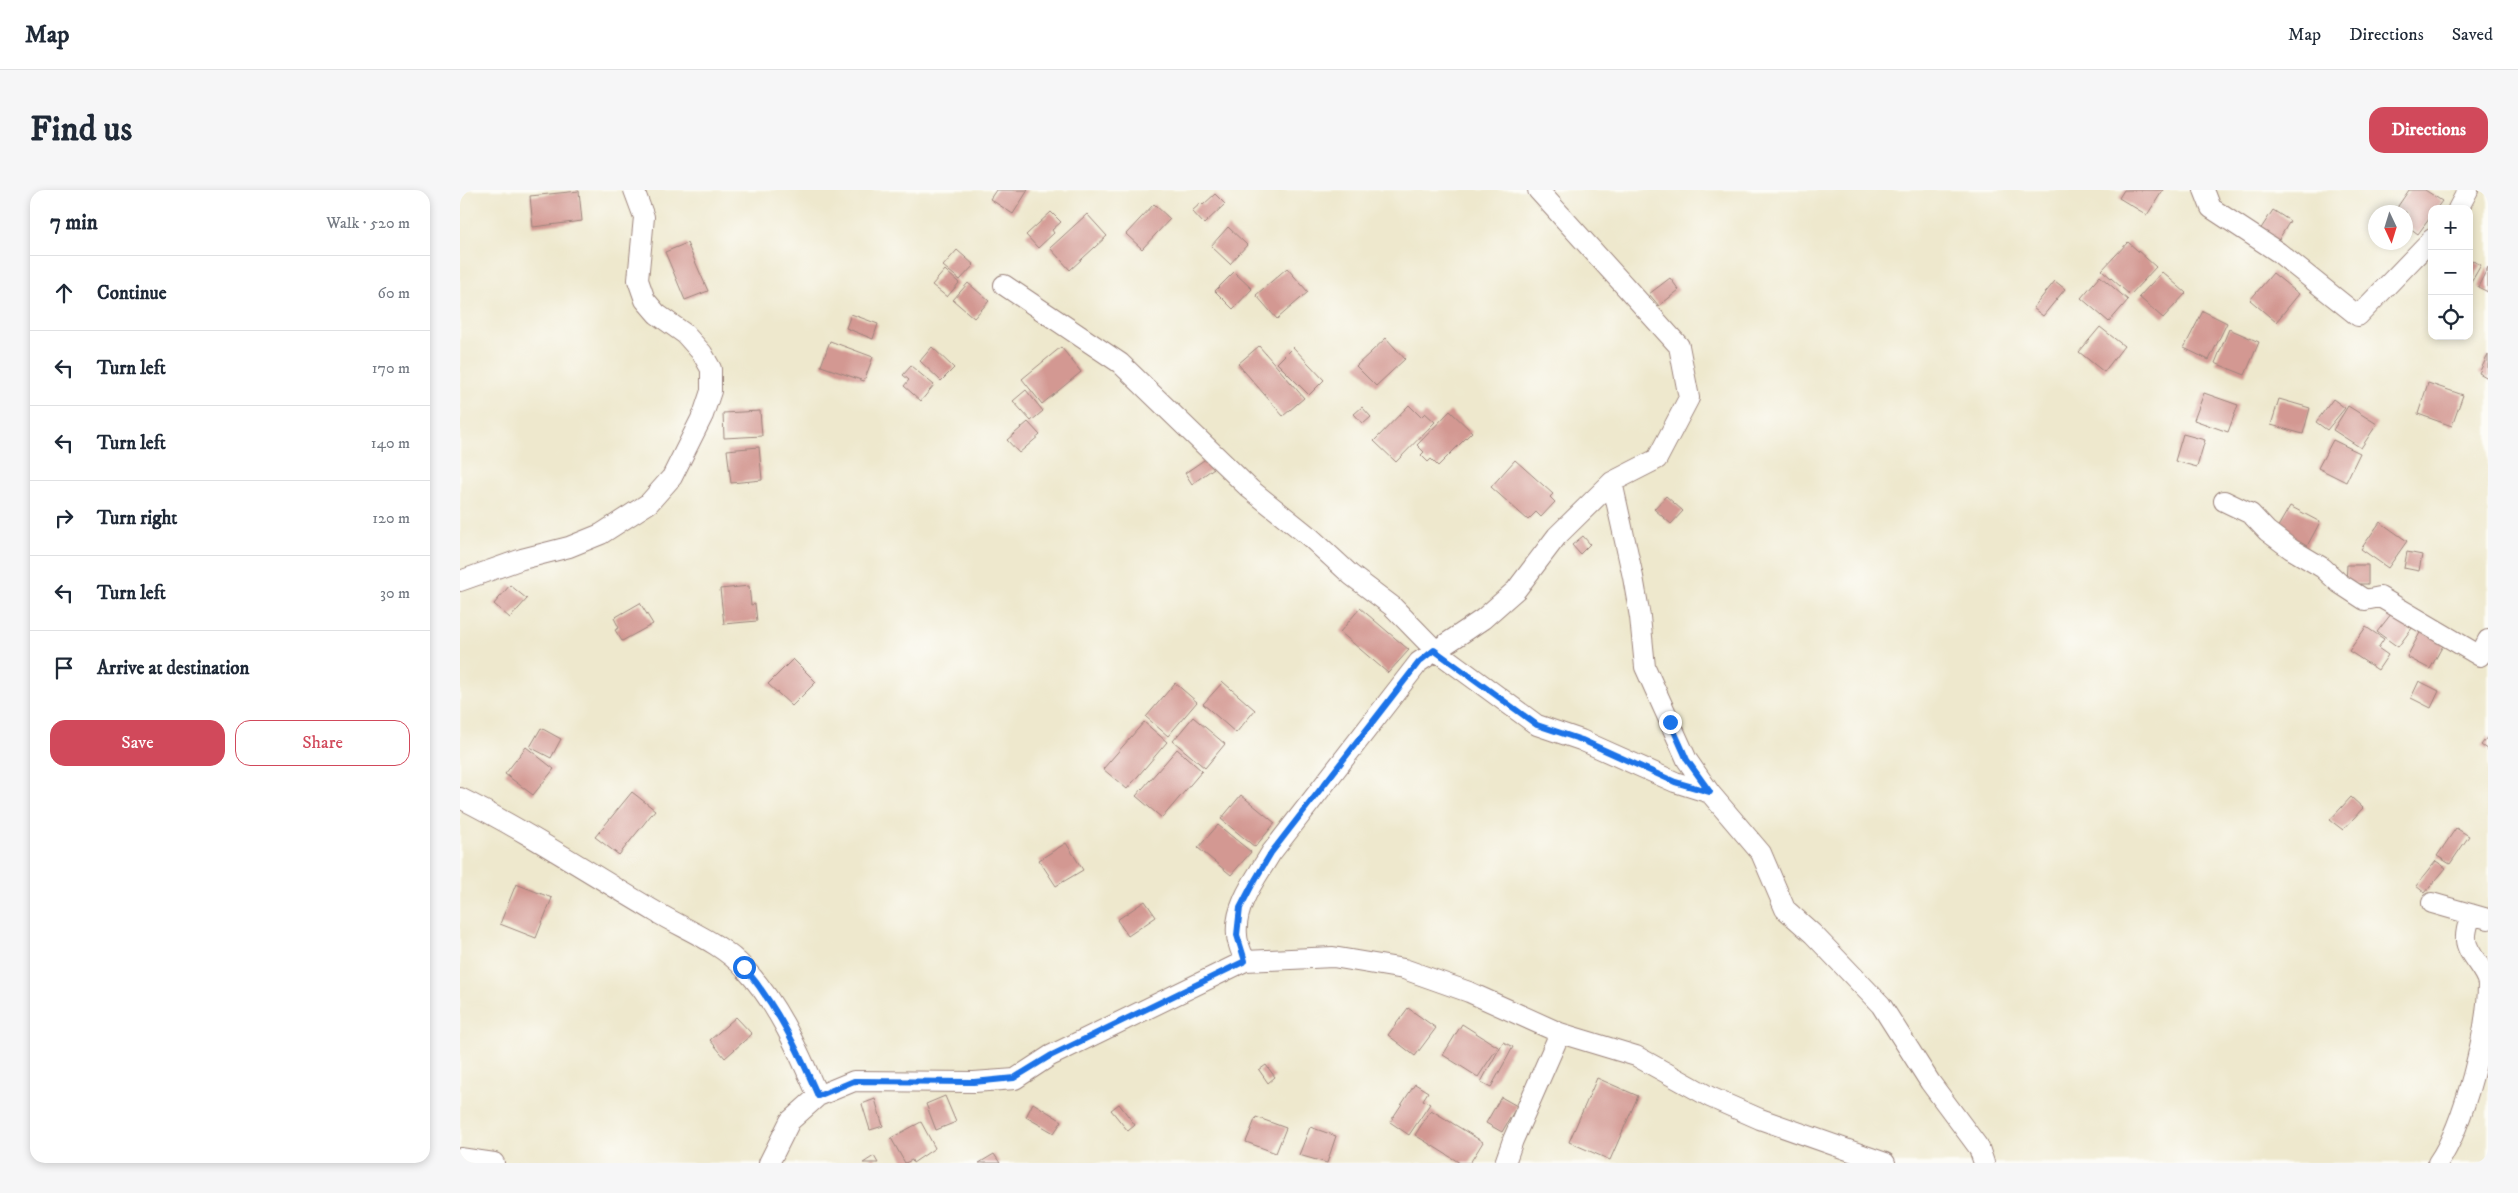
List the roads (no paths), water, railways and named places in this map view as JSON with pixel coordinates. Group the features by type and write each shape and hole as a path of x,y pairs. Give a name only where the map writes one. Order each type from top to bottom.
{"street":[{"path":"460,581 522,559 569,547 601,534 650,503 672,477 703,415 711,391 711,369 702,352 685,334 657,314 645,300 638,280 644,217 634,190"},
{"path":"1245,961 1237,935 1240,908 1271,853 1419,662 1434,650 1483,619 1516,590 1557,536 1612,482 1657,459 1689,398 1679,346 1538,190"},
{"path":"2204,190 2211,208 2278,252 2358,316 2428,243"},
{"path":"2460,205 2468,190"},
{"path":"1004,284 1120,363 1250,489 1392,606 1434,650 1537,725 1582,740 1675,782 1710,792"},
{"path":"1612,482 1635,585 1644,667 1687,760 1710,792 1761,853 1785,909 1813,934 1881,1005 1930,1082 1979,1148 1984,1163"},
{"path":"2224,501 2251,514 2267,531 2291,549 2323,568 2365,600 2380,597 2485,652"},
{"path":"460,798 537,839 656,912 709,940 744,967 771,1002 795,1043 818,1096"},
{"path":"2432,903 2479,916 2466,941 2488,983 2488,1026 2467,1101 2447,1151 2438,1163"},
{"path":"769,1163 790,1121 818,1096 854,1081 974,1082 1014,1078 1050,1056 1245,961 1333,957 1404,969 1469,992 1560,1033 1636,1056 1710,1097 1760,1119 1885,1163"},
{"path":"1505,1163 1512,1140 1560,1033"},
{"path":"460,1158 494,1163"}]}
